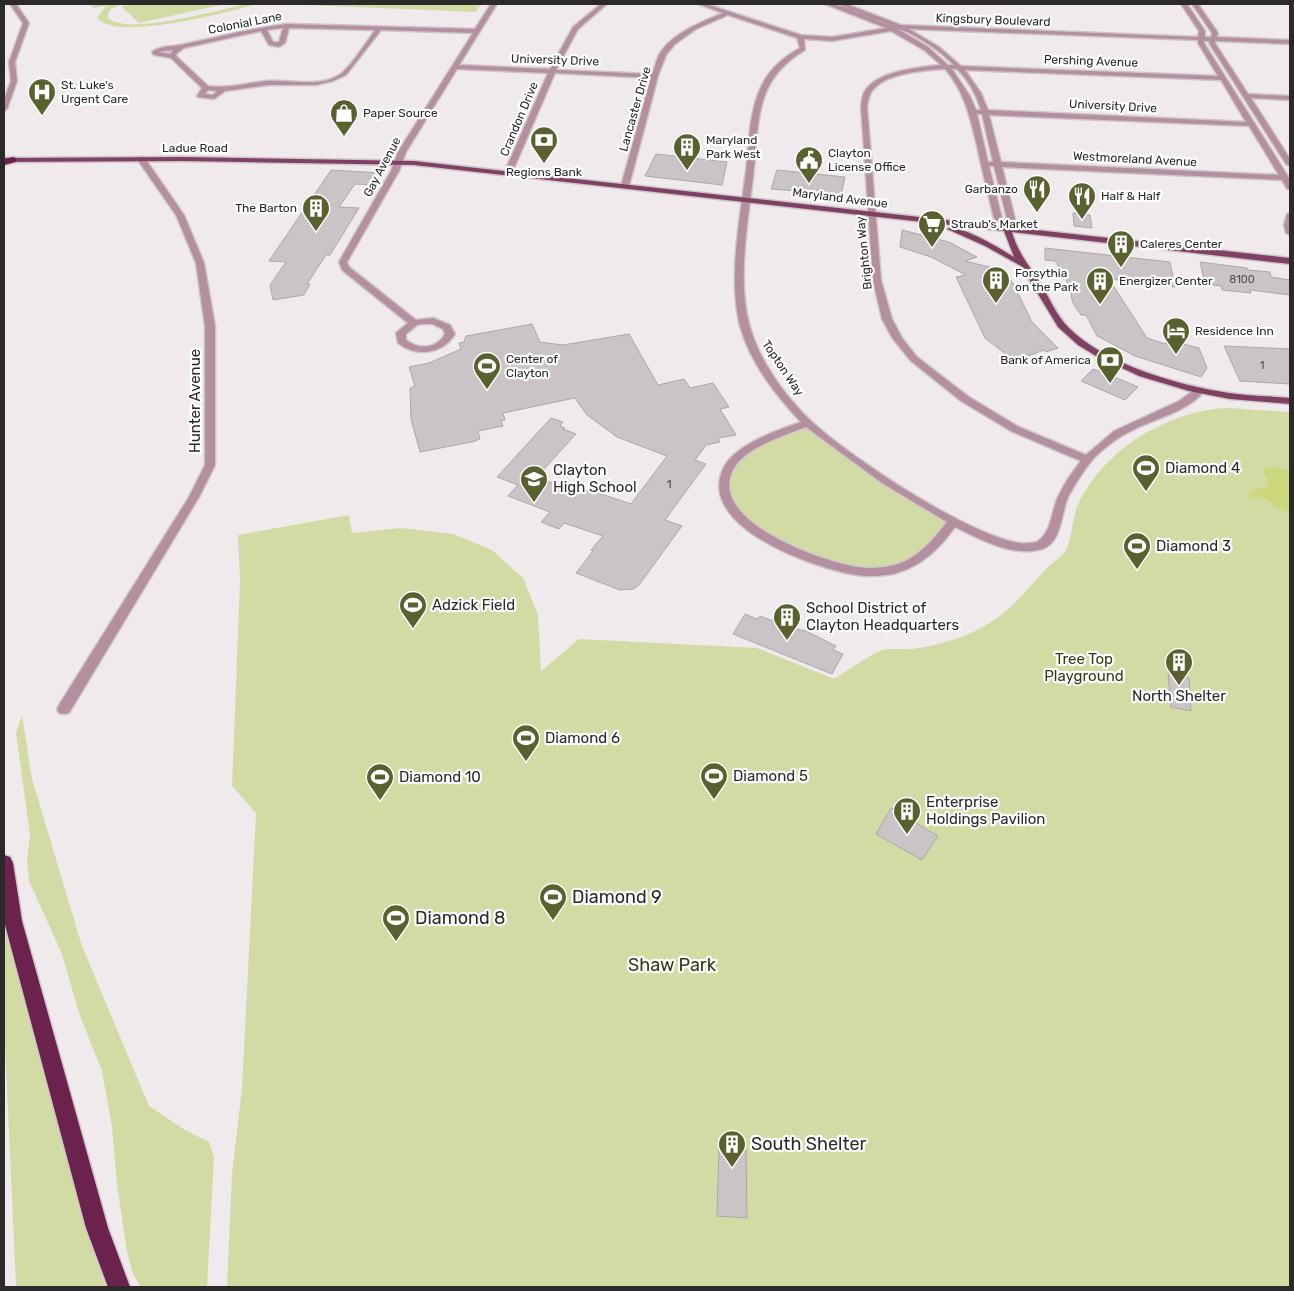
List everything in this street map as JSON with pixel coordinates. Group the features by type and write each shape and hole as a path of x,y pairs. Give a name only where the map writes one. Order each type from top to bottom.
{"highway":[{"path":"4,863 15,930 106,1259 120,1287"}],"main road":[{"name":"Ladue Road","path":"6,160 386,161"},
{"name":"Maryland Avenue","path":"386,161 1290,261"},
{"path":"910,218 951,228 976,238 1026,268"},
{"path":"1007,229 1014,252 1064,328 1080,343 1101,355 1135,370 1200,390 1229,396 1290,401"}],"street":[{"path":"4,109 14,81 12,62 26,23 13,4"},
{"name":"Gay Avenue","path":"414,323 345,268 343,262 398,162 494,4"},
{"name":"Crandon Drive","path":"508,173 552,72 576,28 604,4"},
{"name":"Kingsbury Boulevard","path":"701,4 800,37 832,39 902,28 1290,42"},
{"path":"828,4 866,17 892,29 923,47 946,67 964,90 973,112 998,218 1007,229"},
{"path":"841,4 902,28 930,44 959,67 974,87 985,112 1011,218 1007,229"},
{"path":"1184,4 1202,31 1201,44 1290,187"},
{"path":"1189,4 1195,4 1214,31 1212,43 1290,164"},
{"name":"Lancaster Drive","path":"625,186 655,76 663,54 673,43 694,28 728,13"},
{"path":"263,29 271,44 275,45 282,42 287,26"},
{"name":"Colonial Lane","path":"376,29 342,75 344,80 339,85 269,83 224,89 214,97 200,96 206,88 172,56 156,54 155,52 263,29 287,26 376,29 476,33"},
{"path":"800,37 803,49"},
{"name":"Topton Way","path":"832,39 803,49 782,62 765,86 757,104 746,200 740,294 742,318 750,342 769,375 808,423 874,474 954,521 1012,546 1035,548 1046,542 1052,532 1062,499 1086,459"},
{"name":"Colonial Lane","path":"172,56 174,52 182,47"},
{"name":"Brighton Way","path":"959,67 902,73 881,81 868,92 864,106 877,280 887,319 914,359 965,399 1015,429 1086,459"},
{"name":"Pershing Avenue","path":"959,67 1222,78"},
{"name":"University Drive","path":"454,68 655,76"},
{"path":"1246,96 1290,98"},
{"name":"University Drive","path":"973,112 1252,124"},
{"name":"Hunter Avenue","path":"64,709 194,497 210,466 210,326 200,263 180,215 141,159"},
{"name":"Westmoreland Avenue","path":"985,164 1285,178"},
{"path":"1290,216 1288,225 1290,233"},
{"path":"422,321 441,323 448,327 450,334 443,343 433,348 411,348 401,341 400,336 404,328 414,323 422,321"},
{"path":"1086,459 1109,438 1134,424 1188,401 1200,390"},
{"path":"808,423 761,443 739,456 729,467 724,479 724,491 727,500 732,510 752,530 783,546 838,567 856,571 878,572 904,567 916,561 954,521"}],"green space":[{"path":"122,4 111,9 108,18 118,23 134,24 174,20 245,4 257,4 172,23 124,27 107,24 97,17 106,6 94,8 91,5"},
{"path":"134,4 226,4 139,23 121,6"},
{"path":"282,4 481,4 476,12"},
{"name":"Shaw Park","path":"1228,408 1290,412 1290,1287 227,1287 232,1174 242,1088 256,813 232,786 240,581 238,535 349,515 352,533 401,528 453,534 492,550 523,578 538,615 541,671 579,639 757,648 834,679 866,658 883,650 913,649 951,641 975,631 997,618 1063,554 1069,544 1077,507 1088,487 1102,468 1139,437 1160,425 1182,416"},
{"path":"808,423 839,449 954,521 916,561 867,572 783,546 741,520 724,479 730,468 760,444"},
{"path":"22,715 32,779 82,946 149,1106 185,1130 209,1142 214,1157 207,1287 141,1287 133,1274 127,1252 117,1185 112,1127 102,1071 79,1013 62,954 29,881 27,860 30,835 16,733"},
{"path":"4,914 87,1233 106,1287 16,1287 4,1023"}],"shaded area":[{"path":"1275,467 1290,471 1290,513 1279,508 1273,508 1274,505 1259,496 1252,500 1249,494 1251,491 1267,486 1268,481 1264,474 1264,469"}],"building":[{"name":"Maryland Park West","path":"656,154 727,162 722,185 645,176"},
{"name":"The Barton","path":"331,170 381,173 374,185 355,184 339,207 359,208 330,255 326,255 307,284 310,284 304,295 273,300 270,285 286,262 269,261"},
{"path":"777,170 845,177 841,196 804,194 796,191 771,189"},
{"name":"Half & Half","path":"1073,213 1090,215 1092,228 1074,226"},
{"name":"Forsythia on the Park","path":"902,230 949,242 977,257 965,261 1001,270 1013,283 1032,322 1058,348 1046,352 1044,350 1015,361 985,338 956,277 966,275 931,257 900,247"},
{"path":"1045,248 1170,262 1175,287 1109,279 1147,338 1165,344 1168,340 1199,348 1207,368 1201,377 1135,356 1097,336 1086,315 1081,315 1073,303 1062,271 1055,261 1045,260"},
{"path":"1200,262 1270,272 1271,277 1290,280 1290,295 1250,290 1251,293 1222,290 1221,286 1205,284"},
{"path":"532,324 540,342 563,345 629,334 658,385 684,379 690,388 713,383 729,407 720,409 736,435 718,438 720,442 706,445 695,460 706,464 665,520 682,526 639,585 634,589 620,590 576,573 603,536 564,523 559,529 541,522 550,512 508,496 518,485 497,477 551,418 563,422 560,426 565,428 563,429 576,434 536,478 582,492 584,490 598,493 631,504 667,456 617,437 587,415 575,398 503,413 505,420 501,421 503,426 478,431 480,439 476,441 420,452 411,419 410,388 415,386 409,367 429,363 461,349 459,343 464,342 466,336"},
{"path":"1224,346 1290,349 1290,384 1240,381"},
{"name":"Bank of America","path":"1093,369 1138,387 1125,400 1081,381"},
{"name":"School District of Clayton Headquarters","path":"745,614 757,619 760,616 791,628 806,631 836,646 833,650 843,654 832,674 733,634"},
{"name":"North Shelter","path":"1168,673 1189,678 1191,711 1171,707"},
{"name":"Enterprise Holdings Pavilion","path":"891,808 938,836 922,860 876,834"},
{"name":"South Shelter","path":"719,1148 746,1150 747,1218 717,1216"}],"place":[{"name":"St. Luke's Urgent Care","path":"42,116"},
{"name":"Paper Source","path":"344,137"},
{"name":"Regions Bank","path":"544,164"},
{"name":"Maryland Park West","path":"687,171"},
{"name":"Clayton License Office","path":"809,184"},
{"name":"Garbanzo","path":"1037,213"},
{"name":"Half & Half","path":"1082,220"},
{"name":"The Barton","path":"316,232"},
{"name":"Straub's Market","path":"932,248"},
{"name":"Caleres Center","path":"1121,268"},
{"name":"Forsythia on the Park","path":"996,304"},
{"name":"Energizer Center","path":"1100,305"},
{"name":"Residence Inn","path":"1176,355"},
{"name":"Bank of America","path":"1110,384"},
{"name":"Center of Clayton","path":"487,390"},
{"name":"Diamond 4","path":"1146,492"},
{"name":"Clayton High School","path":"534,503"},
{"name":"Diamond 3","path":"1137,570"},
{"name":"Adzick Field","path":"413,629"},
{"name":"School District of Clayton Headquarters","path":"787,641"},
{"name":"North Shelter","path":"1179,686"},
{"name":"Diamond 6","path":"526,762"},
{"name":"Diamond 5","path":"714,800"},
{"name":"Diamond 10","path":"380,801"},
{"name":"Enterprise Holdings Pavilion","path":"907,835"},
{"name":"Diamond 9","path":"553,921"},
{"name":"Diamond 8","path":"396,942"},
{"name":"South Shelter","path":"732,1168"}],"park label":[{"name":"Tree Top Playground","path":"1084,668"}]}
